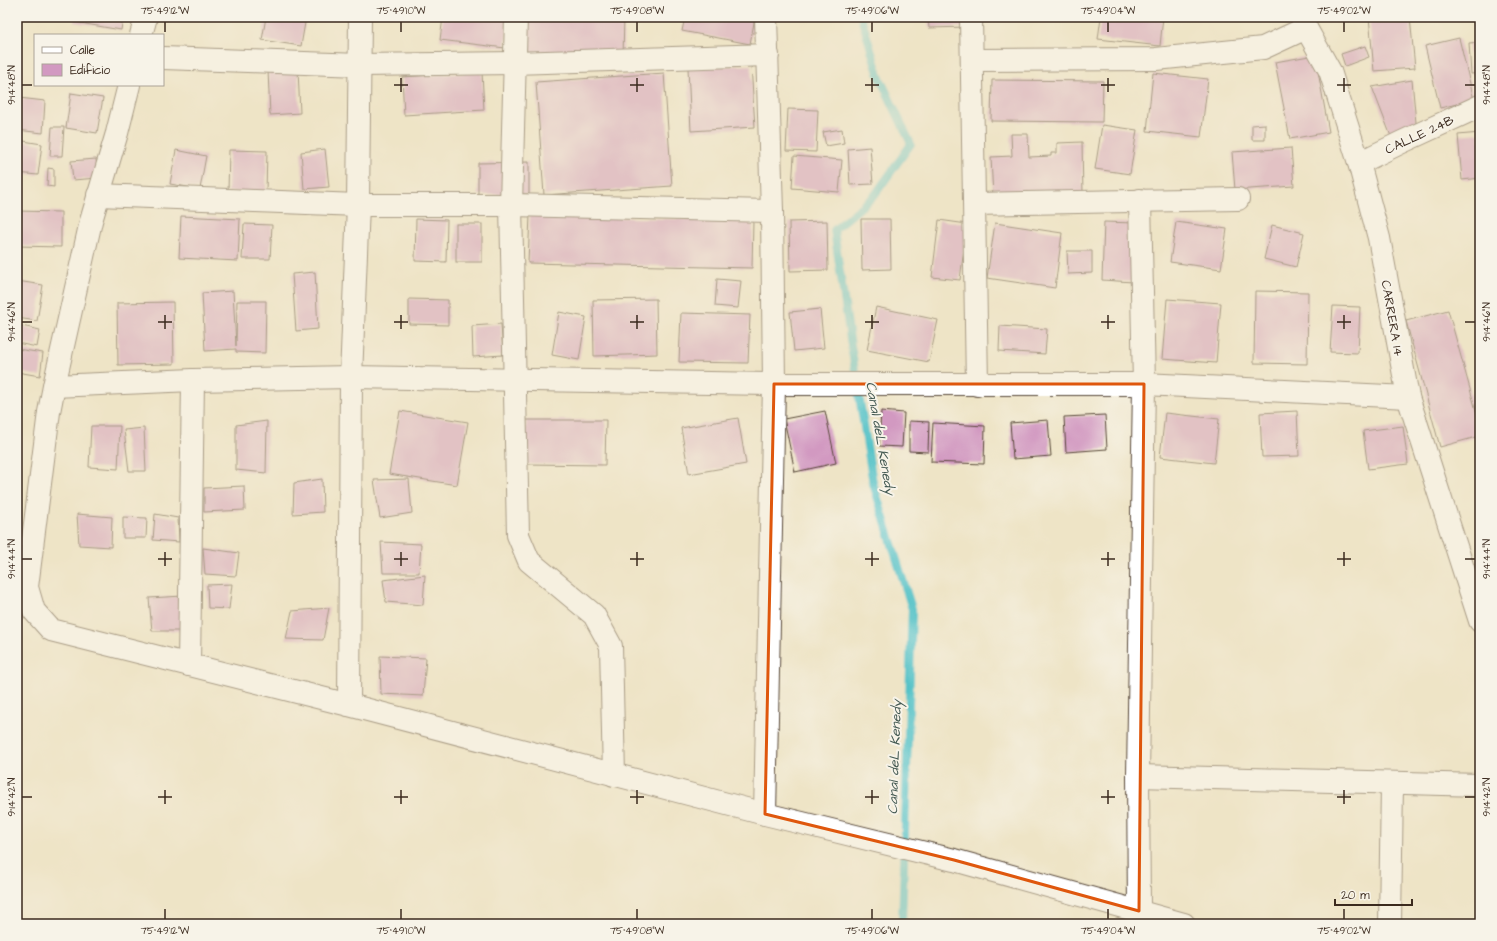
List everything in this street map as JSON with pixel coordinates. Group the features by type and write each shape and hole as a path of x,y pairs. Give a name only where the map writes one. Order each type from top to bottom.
{"street":[{"path":"141,34 146,17"},
{"path":"349,705 351,377 358,205 360,17"},
{"path":"516,17 511,205 518,534 529,561 594,615 611,646 614,775"},
{"path":"765,814 774,384 772,211 766,17"},
{"path":"972,17 977,385"},
{"path":"973,60 1156,59 1263,48 1304,23"},
{"name":"CARRERA 14","path":"1304,23 1330,72 1359,163 1379,238 1408,396 1472,571 1480,621"},
{"path":"164,58 360,65 514,63 768,55"},
{"path":"128,86 117,133 98,195 49,412 27,587 34,611 51,630 349,705 765,814 954,860 1184,924"},
{"name":"CALLE 24B","path":"1359,163 1480,106"},
{"path":"98,195 358,205 511,205 772,211"},
{"path":"975,204 1238,199"},
{"path":"1139,911 1138,776 1144,384 1140,200"},
{"path":"54,386 193,380 351,377 774,384 1144,384 1408,396"},
{"path":"189,665 193,380"},
{"path":"1138,776 1480,785"},
{"path":"1390,924 1392,783"}],"highlighted area":[{"path":"774,384 1144,384 1139,911 954,860 765,814"}],"building":[{"path":"74,17 123,17 121,30 74,22"},
{"path":"266,17 306,17 301,46 262,40"},
{"path":"443,17 509,18 505,48 440,40"},
{"path":"524,17 624,17 623,56 522,51"},
{"path":"685,17 755,17 750,44 682,31"},
{"path":"928,17 966,17 967,27 929,28"},
{"path":"1101,17 1163,17 1160,46 1098,39"},
{"path":"1369,17 1410,17 1415,68 1374,71"},
{"path":"1459,38 1474,100 1440,108 1425,46"},
{"path":"1480,42 1480,73 1471,74 1469,43"},
{"path":"1365,46 1369,57 1345,66 1341,54"},
{"path":"1315,55 1329,132 1290,139 1275,62"},
{"path":"751,65 755,127 691,131 688,68"},
{"path":"298,70 300,113 270,115 268,71"},
{"path":"482,72 484,110 404,115 402,77"},
{"path":"664,73 672,186 544,195 536,82"},
{"path":"1153,73 1208,79 1201,137 1147,131"},
{"path":"992,80 1103,81 1102,122 991,121"},
{"path":"1412,80 1416,123 1392,139 1372,87"},
{"path":"71,93 103,98 97,133 66,128"},
{"path":"19,98 45,101 43,133 17,130"},
{"path":"788,109 818,110 816,152 786,151"},
{"path":"1265,124 1265,140 1252,140 1252,125"},
{"path":"1102,125 1137,130 1130,174 1095,169"},
{"path":"52,127 64,127 62,156 50,156"},
{"path":"842,129 844,143 826,146 823,132"},
{"path":"1480,133 1480,178 1462,180 1458,135"},
{"path":"1011,134 1028,134 1029,157 1051,156 1051,153 1057,153 1057,143 1082,142 1083,195 993,197 991,157 1012,156"},
{"path":"17,140 42,144 38,175 17,173"},
{"path":"870,147 873,184 850,185 848,149"},
{"path":"1291,148 1294,186 1235,190 1232,152"},
{"path":"325,149 329,187 304,189 301,152"},
{"path":"176,150 206,156 200,189 170,184"},
{"path":"229,150 267,151 266,192 228,192"},
{"path":"794,156 842,160 839,192 792,188"},
{"path":"96,159 98,178 73,180 71,161"},
{"path":"529,162 529,194 478,195 478,163"},
{"path":"48,168 54,169 54,187 47,186"},
{"path":"17,211 61,212 61,247 17,246"},
{"path":"530,215 753,221 752,268 528,263"},
{"path":"181,216 240,219 238,261 179,258"},
{"path":"416,219 447,220 446,262 415,261"},
{"path":"861,219 890,219 891,269 862,270"},
{"path":"939,220 967,224 960,280 932,277"},
{"path":"827,221 828,270 790,271 789,222"},
{"path":"1104,222 1135,223 1133,282 1102,280"},
{"path":"1176,222 1227,229 1221,269 1170,262"},
{"path":"995,223 1062,233 1055,288 987,278"},
{"path":"244,224 272,225 270,259 242,259"},
{"path":"456,224 482,224 482,262 456,262"},
{"path":"1272,225 1304,233 1296,267 1264,259"},
{"path":"1067,251 1092,251 1092,273 1068,274"},
{"path":"315,272 318,329 296,331 292,274"},
{"path":"717,279 741,281 738,308 715,306"},
{"path":"17,281 43,285 37,321 17,318"},
{"path":"233,291 236,346 237,301 266,301 265,353 236,352 236,349 205,351 202,293"},
{"path":"1255,291 1308,292 1307,364 1254,363"},
{"path":"409,299 448,300 448,325 409,324"},
{"path":"656,299 657,354 594,356 593,300"},
{"path":"1167,299 1221,303 1216,363 1162,359"},
{"path":"173,302 174,364 118,365 117,303"},
{"path":"1333,306 1360,307 1358,353 1330,352"},
{"path":"876,307 938,320 929,362 867,350"},
{"path":"820,309 824,348 794,351 790,312"},
{"path":"1448,310 1480,425 1480,436 1440,447 1406,321"},
{"path":"559,312 586,317 579,360 552,355"},
{"path":"681,313 750,315 748,363 679,362"},
{"path":"501,324 503,355 473,357 472,326"},
{"path":"17,325 40,330 37,347 17,343"},
{"path":"1000,326 1047,329 1045,354 999,351"},
{"path":"17,349 43,353 40,376 17,372"},
{"path":"400,411 468,422 457,485 389,474"},
{"path":"825,411 836,463 795,472 784,419"},
{"path":"881,411 904,413 902,447 879,446"},
{"path":"1297,411 1299,456 1262,457 1260,413"},
{"path":"1165,413 1219,419 1214,463 1160,457"},
{"path":"1105,415 1107,449 1066,452 1064,417"},
{"path":"738,418 746,464 689,474 681,428"},
{"path":"526,420 606,420 605,465 525,464"},
{"path":"1048,420 1051,456 1013,459 1010,423"},
{"path":"267,421 266,473 236,470 236,425"},
{"path":"909,421 929,422 928,452 909,451"},
{"path":"933,423 985,426 984,464 931,462"},
{"path":"91,426 120,426 118,469 89,467"},
{"path":"1403,426 1408,464 1368,469 1363,431"},
{"path":"144,428 146,471 129,471 124,430"},
{"path":"322,479 323,512 293,514 294,483"},
{"path":"409,479 412,513 380,518 374,480"},
{"path":"244,486 245,510 204,512 204,488"},
{"path":"77,514 112,517 111,547 79,545"},
{"path":"155,514 178,518 179,542 153,540"},
{"path":"123,517 147,518 146,538 123,538"},
{"path":"381,542 421,544 419,573 383,573"},
{"path":"203,548 239,553 236,576 205,574"},
{"path":"425,575 423,605 386,602 383,580"},
{"path":"232,584 229,609 208,608 207,585"},
{"path":"183,596 183,631 152,631 149,598"},
{"path":"329,608 323,640 286,639 292,611"},
{"path":"380,656 426,658 423,696 381,694"}],"waterway":[{"name":"Canal deL Kenedy","path":"861,17 879,76 911,144 874,196 834,230 873,483 912,609 902,924"}]}
